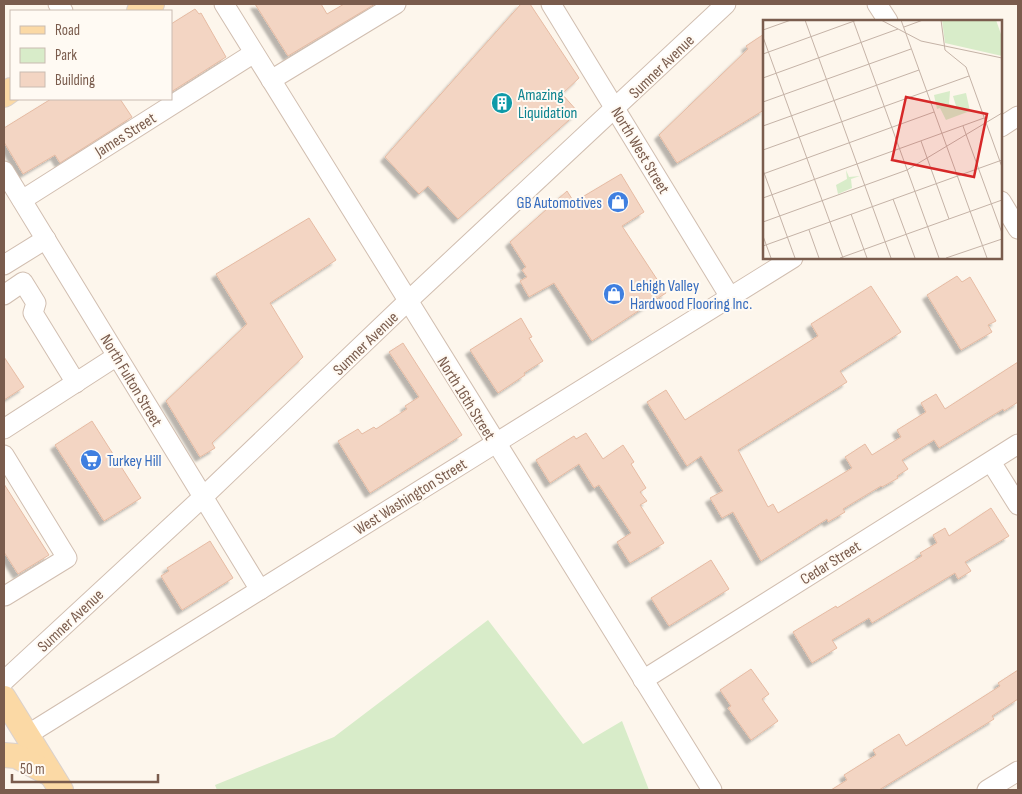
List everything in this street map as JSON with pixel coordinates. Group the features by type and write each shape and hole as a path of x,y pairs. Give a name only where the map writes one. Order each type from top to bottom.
{"main road":[{"path":"141,10 152,4"},
{"path":"4,698 56,783"},
{"path":"4,755 16,756 56,783"}],"street":[{"name":"North 16th Street","path":"224,4 712,790"},
{"path":"271,80 396,4"},
{"name":"North West Street","path":"551,4 730,297"},
{"name":"Sumner Avenue","path":"4,681 203,497 408,301 726,4"},
{"path":"877,4 887,20"},
{"name":"James Street","path":"22,200 254,53"},
{"path":"1002,127 1018,116"},
{"name":"North Fulton Street","path":"4,171 260,590"},
{"path":"1002,203 1018,229"},
{"path":"4,265 46,239"},
{"name":"West Washington Street","path":"27,735 791,259"},
{"path":"4,295 23,282 36,303 33,313 76,383"},
{"path":"7,421 76,383 117,356"},
{"name":"Cedar Street","path":"643,680 1018,444"},
{"path":"4,455 66,558 4,595"},
{"path":"991,462 1018,506"},
{"path":"987,790 1018,770"}],"green space":[{"path":"488,620 583,744 622,721 649,790 217,790 215,785 334,737"}],"building":[{"path":"255,4 321,4 327,14 344,4 375,4 288,56"},
{"name":"Amazing Liquidation","path":"521,4 530,4 579,78 562,94 578,112 458,219 428,186 419,194 385,157"},
{"path":"195,9 199,14 201,13 226,57 172,91 172,23"},
{"path":"763,35 763,111 677,163 659,135 748,49 746,46"},
{"path":"49,100 121,100 132,117 60,163 55,155 23,174 4,142 4,128"},
{"path":"621,174 644,212 622,226 666,293 592,341 554,283 529,297 520,281 527,277 522,270 526,267 510,242 567,191 574,202"},
{"path":"309,218 336,260 270,303 303,357 212,443 215,448 200,457 166,401 247,324 216,274"},
{"path":"957,276 962,282 970,277 996,321 988,325 992,332 961,350 927,295"},
{"path":"871,286 901,332 840,371 847,382 738,450 768,507 773,504 778,513 852,468 845,457 865,444 872,455 901,437 897,430 926,412 921,403 936,394 945,409 1018,362 1018,402 939,448 934,440 902,460 908,469 897,476 898,478 843,509 845,512 828,522 827,519 761,561 733,512 722,518 710,498 723,491 701,456 687,466 647,402 666,390 685,420 818,336 811,324"},
{"path":"521,318 532,337 529,338 543,361 498,393 470,350"},
{"path":"403,343 462,435 370,493 338,441 358,429 362,434 374,427 376,429 407,409 405,406 419,397 389,352"},
{"path":"4,357 24,387 4,400"},
{"name":"Turkey Hill","path":"92,421 141,498 104,521 55,445"},
{"path":"586,433 603,459 623,445 634,462 631,464 646,488 640,492 647,501 640,505 664,543 630,563 617,542 631,533 599,485 594,488 579,464 550,483 536,460 574,436 576,439"},
{"path":"4,484 49,555 18,574 4,552"},
{"path":"991,508 1009,536 965,562 971,571 958,579 955,573 872,623 869,618 832,640 837,648 812,663 793,632 836,606 837,608 922,556 920,553 937,543 933,535 945,528 949,536"},
{"path":"210,541 233,578 182,610 161,576 169,571 167,568"},
{"path":"711,560 729,589 669,626 651,598"},
{"path":"751,669 769,694 762,699 778,721 751,740 728,708 731,706 720,690"},
{"path":"1018,670 1018,699 992,716 994,719 879,790 831,790 847,780 844,775 876,755 873,750 899,734 906,746 1000,686 998,683"}],"place":[{"name":"Amazing Liquidation","path":"502,103"},
{"name":"GB Automotives","path":"618,202"},
{"name":"Lehigh Valley Hardwood Flooring Inc.","path":"614,294"},
{"name":"Turkey Hill","path":"91,460"}]}
